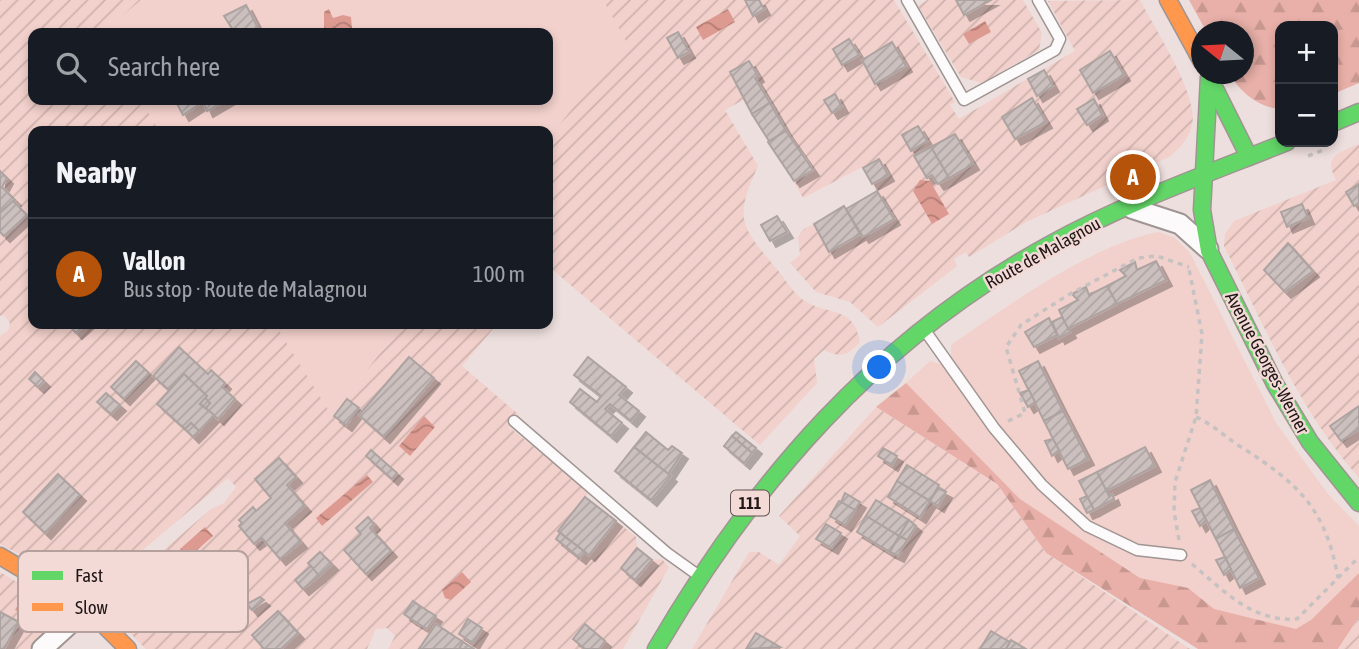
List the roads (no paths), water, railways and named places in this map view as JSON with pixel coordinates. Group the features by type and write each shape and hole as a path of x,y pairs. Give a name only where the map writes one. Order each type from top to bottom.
{"main road":[{"path":"1168,0 1191,43"},
{"name":"Avenue Georges-Werner","path":"1206,84 1202,257 1310,442 1359,503"},
{"path":"1212,84 1249,157"},
{"path":"1338,120 1359,112"},
{"name":"Route de Malagnou","path":"656,649 698,575 771,477 815,426 923,329 962,300 1048,246 1275,147"},
{"path":"0,556 18,567"},
{"path":"111,632 128,649"}],"street":[{"name":"Avenue Georges-Werner","path":"1131,208 1180,224 1196,235 1202,257"},
{"path":"43,649 62,632"}],"lane":[{"path":"907,0 964,100 1055,50 1060,38 1038,0"},
{"path":"923,329 994,428 1042,485 1087,526 1137,550 1181,555"},
{"path":"514,421 667,553 698,575"}],"water":[{"path":"329,9 333,18 343,15 351,17 352,28 324,28 324,12"},
{"path":"728,9 735,22 703,40 696,27"},
{"path":"985,21 991,32 969,44 963,34"},
{"path":"920,180 930,181 949,214 932,224 913,191"},
{"path":"424,416 435,427 410,456 399,446"},
{"path":"367,475 373,482 322,526 316,518"},
{"path":"205,527 213,536 196,551 180,549"},
{"path":"462,572 471,582 451,600 445,598 442,590"}],"place":[{"name":"Vallon","path":"1133,177"}]}
